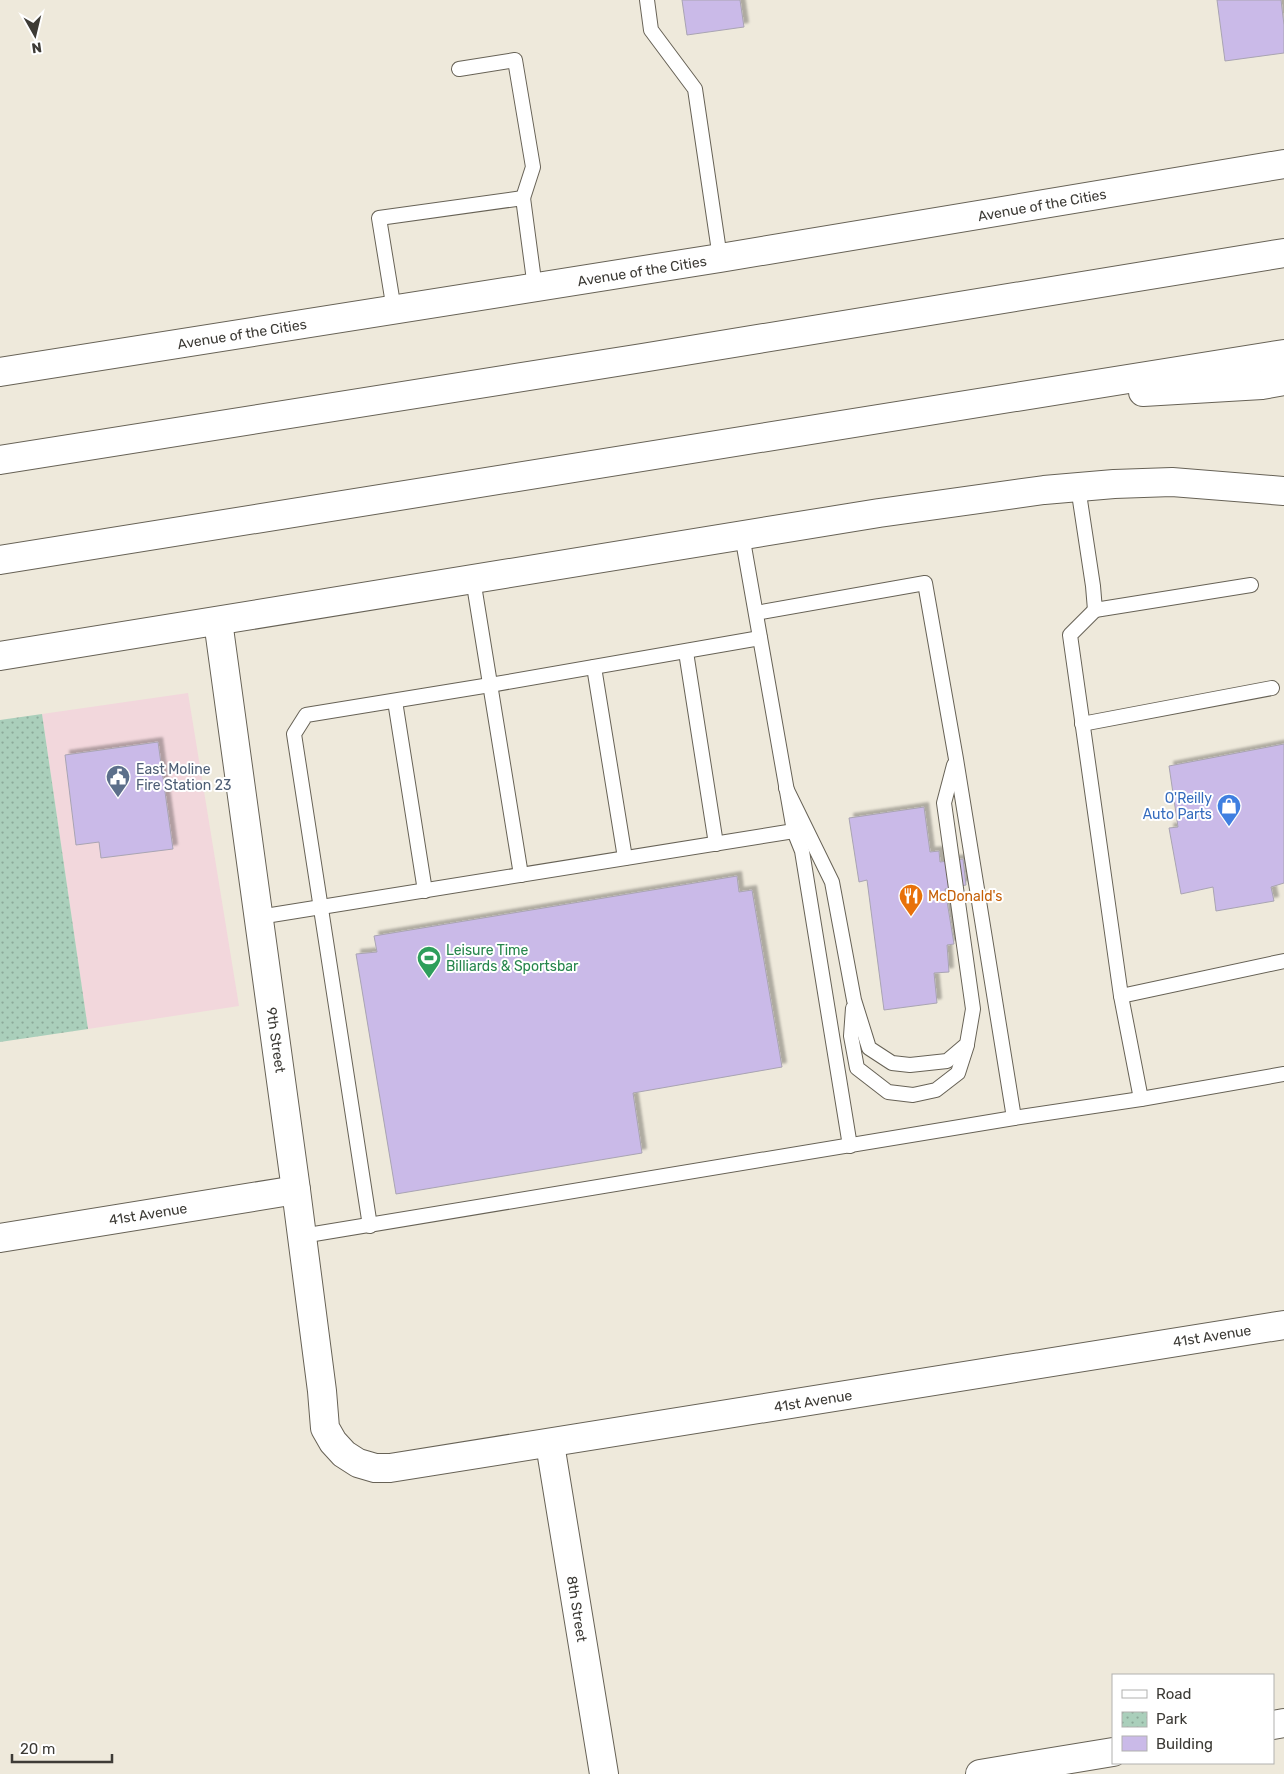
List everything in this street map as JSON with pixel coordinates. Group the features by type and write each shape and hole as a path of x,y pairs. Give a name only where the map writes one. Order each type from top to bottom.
{"street":[{"name":"Avenue of the Cities","path":"0,372 535,288 1284,164"},
{"path":"0,460 1284,254"},
{"path":"0,560 1284,354"},
{"path":"992,401 1262,385 1284,381"},
{"path":"0,656 879,513 1044,490 1172,482 1284,491"},
{"name":"9th Street","path":"218,621 296,1190 325,1428 332,1442 344,1454"},
{"name":"41st Avenue","path":"0,1238 296,1190"},
{"name":"41st Avenue","path":"344,1454 358,1463 375,1468 390,1468 550,1444 1284,1325"},
{"name":"8th Street","path":"550,1444 604,1774"},
{"path":"980,1774 1112,1752"}],"lane":[{"path":"647,0 652,30 695,89 720,258"},
{"path":"459,69 515,60 533,167 523,198 535,288"},
{"path":"394,310 380,218 523,198"},
{"path":"1078,487 1095,610"},
{"path":"742,535 794,831 802,851 850,1146"},
{"path":"473,579 521,875"},
{"path":"756,613 925,583 956,759 1014,1118"},
{"path":"1141,1099 1121,996 1070,635 1095,610 1250,585"},
{"path":"370,1226 294,734 306,715 490,686 760,638"},
{"path":"686,652 716,844"},
{"path":"594,667 625,858"},
{"path":"1082,724 1272,688"},
{"path":"394,701 425,891"},
{"path":"854,1000 851,1036 857,1068 888,1092 913,1095 936,1090 958,1073 967,1044 973,1009 944,803 956,759"},
{"path":"786,788 832,882 854,1000 868,1048 892,1063 910,1065 947,1061 967,1044"},
{"path":"259,917 794,831"},
{"path":"1121,996 1284,961"},
{"path":"302,1236 1284,1074"}],"shaded area":[{"path":"188,693 239,1006 88,1029 42,714"}],"green space":[{"path":"42,714 88,1029 0,1042 0,720"}],"building":[{"path":"682,0 740,0 744,27 687,35"},
{"path":"1217,0 1281,0 1284,25 1284,53 1225,61"},
{"name":"East Moline Fire Station 23","path":"158,742 173,849 101,858 99,842 76,845 65,755"},
{"name":"O'Reilly Auto Parts","path":"1284,744 1284,883 1271,887 1274,901 1216,911 1213,887 1181,894 1169,828 1178,827 1169,766"},
{"name":"McDonald's","path":"924,807 930,852 939,851 940,862 963,859 966,885 945,889 954,944 947,945 949,972 934,973 937,1003 884,1010 867,880 859,882 849,818"},
{"path":"737,876 739,892 752,890 782,1067 633,1093 642,1153 396,1194 356,954 377,952 374,936"}],"place":[{"name":"East Moline Fire Station 23","path":"118,798"},
{"name":"O'Reilly Auto Parts","path":"1229,827"},
{"name":"McDonald's","path":"911,917"},
{"name":"Leisure Time Billiards & Sportsbar","path":"429,979"}]}
